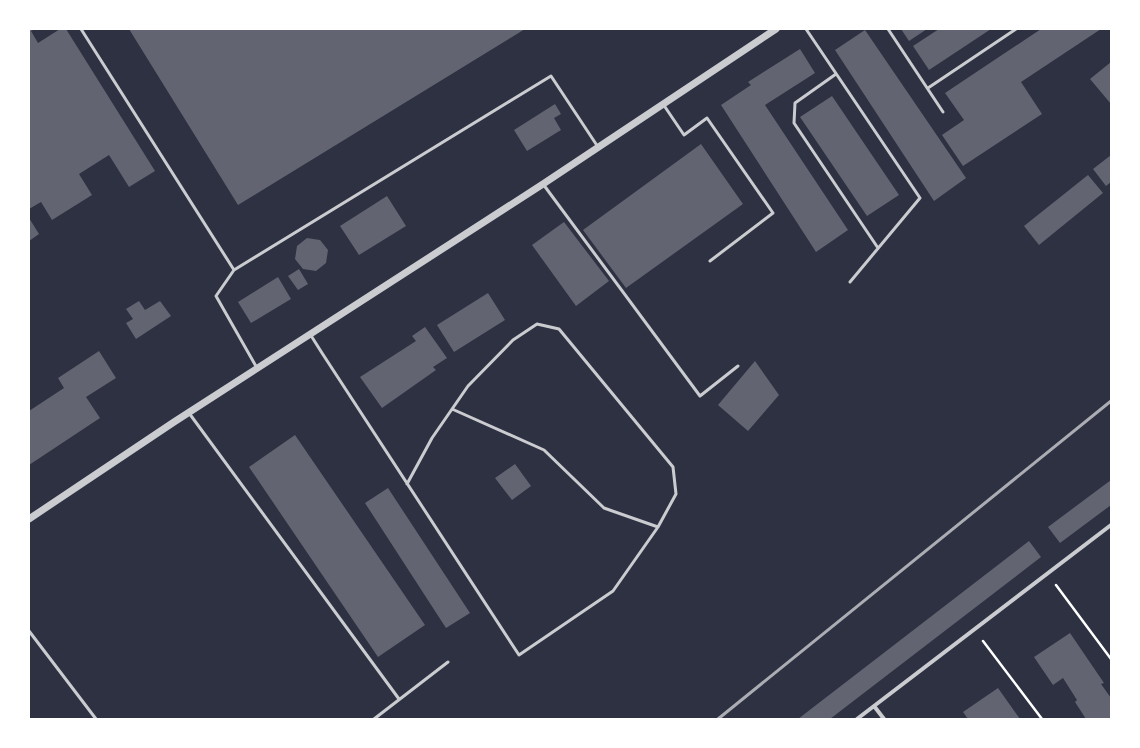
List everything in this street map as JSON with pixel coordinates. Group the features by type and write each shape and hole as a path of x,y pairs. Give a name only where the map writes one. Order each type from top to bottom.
{"street":[{"path":"29,519 189,412 543,184 776,29"},
{"path":"857,719 1111,524"},
{"path":"874,706 884,719"}],"lane":[{"path":"81,29 234,270"},
{"path":"806,29 920,198 850,282"},
{"path":"888,29 943,112"},
{"path":"928,88 1016,29"},
{"path":"836,74 795,103 794,123 878,248"},
{"path":"257,368 216,296 234,270 551,76 598,147"},
{"path":"663,104 684,134 707,118 773,213 710,261"},
{"path":"543,184 700,396 738,366"},
{"path":"310,334 407,484 519,655 613,591 658,527 676,494 673,467 559,328 537,324 513,340 468,386 432,438 407,484"},
{"path":"452,409 544,450 604,508 658,527"},
{"path":"189,412 400,699"},
{"path":"29,631 96,719"},
{"path":"374,719 448,662"}],"path":[{"path":"1056,585 1111,659"},
{"path":"983,641 1042,719"}],"building":[{"path":"29,29 35,29 31,31 38,43 60,29 66,29 155,171 129,187 109,155 79,174 92,195 52,220 41,202 29,209"},
{"path":"129,29 525,29 238,205"},
{"path":"901,29 927,29 909,41"},
{"path":"939,29 991,29 929,70 913,46"},
{"path":"1041,29 1101,29 1021,82 1042,114 963,166 942,135 964,120 945,93"},
{"path":"865,30 966,178 934,201 835,50"},
{"path":"800,49 815,73 765,105 848,230 816,252 721,105 751,85 748,82"},
{"path":"1111,62 1111,104 1090,79"},
{"path":"832,96 899,195 867,216 800,117"},
{"path":"555,104 561,114 554,118 561,130 527,151 514,130"},
{"path":"701,144 743,204 626,288 583,230"},
{"path":"1111,155 1111,182 1106,186 1093,169"},
{"path":"1088,175 1103,193 1039,245 1024,226"},
{"path":"387,196 406,226 359,255 340,226"},
{"path":"29,218 39,234 29,241"},
{"path":"564,222 609,281 576,306 532,245"},
{"path":"307,238 320,240 328,250 326,263 316,271 303,269 295,259 297,246"},
{"path":"299,269 308,284 298,290 288,276"},
{"path":"278,277 291,299 251,323 238,302"},
{"path":"488,293 505,320 454,352 437,325"},
{"path":"139,301 145,310 160,301 171,316 136,339 126,323 133,319 126,309"},
{"path":"425,327 447,358 433,367 436,370 382,408 360,377 416,341 412,336"},
{"path":"99,351 116,378 86,397 100,418 29,465 29,411 64,388 58,378"},
{"path":"755,361 779,395 748,431 718,405"},
{"path":"295,435 425,625 378,657 249,467"},
{"path":"515,464 531,486 512,500 495,478"},
{"path":"1111,480 1111,505 1060,543 1048,527"},
{"path":"388,488 470,613 446,628 365,503"},
{"path":"1029,541 1041,557 830,719 798,719"},
{"path":"1070,633 1104,683 1101,684 1111,698 1111,719 1086,719 1075,702 1077,700 1063,678 1053,685 1034,657"},
{"path":"998,688 1020,719 968,719 963,712"}],"railway":[{"path":"718,719 1111,401"}]}
